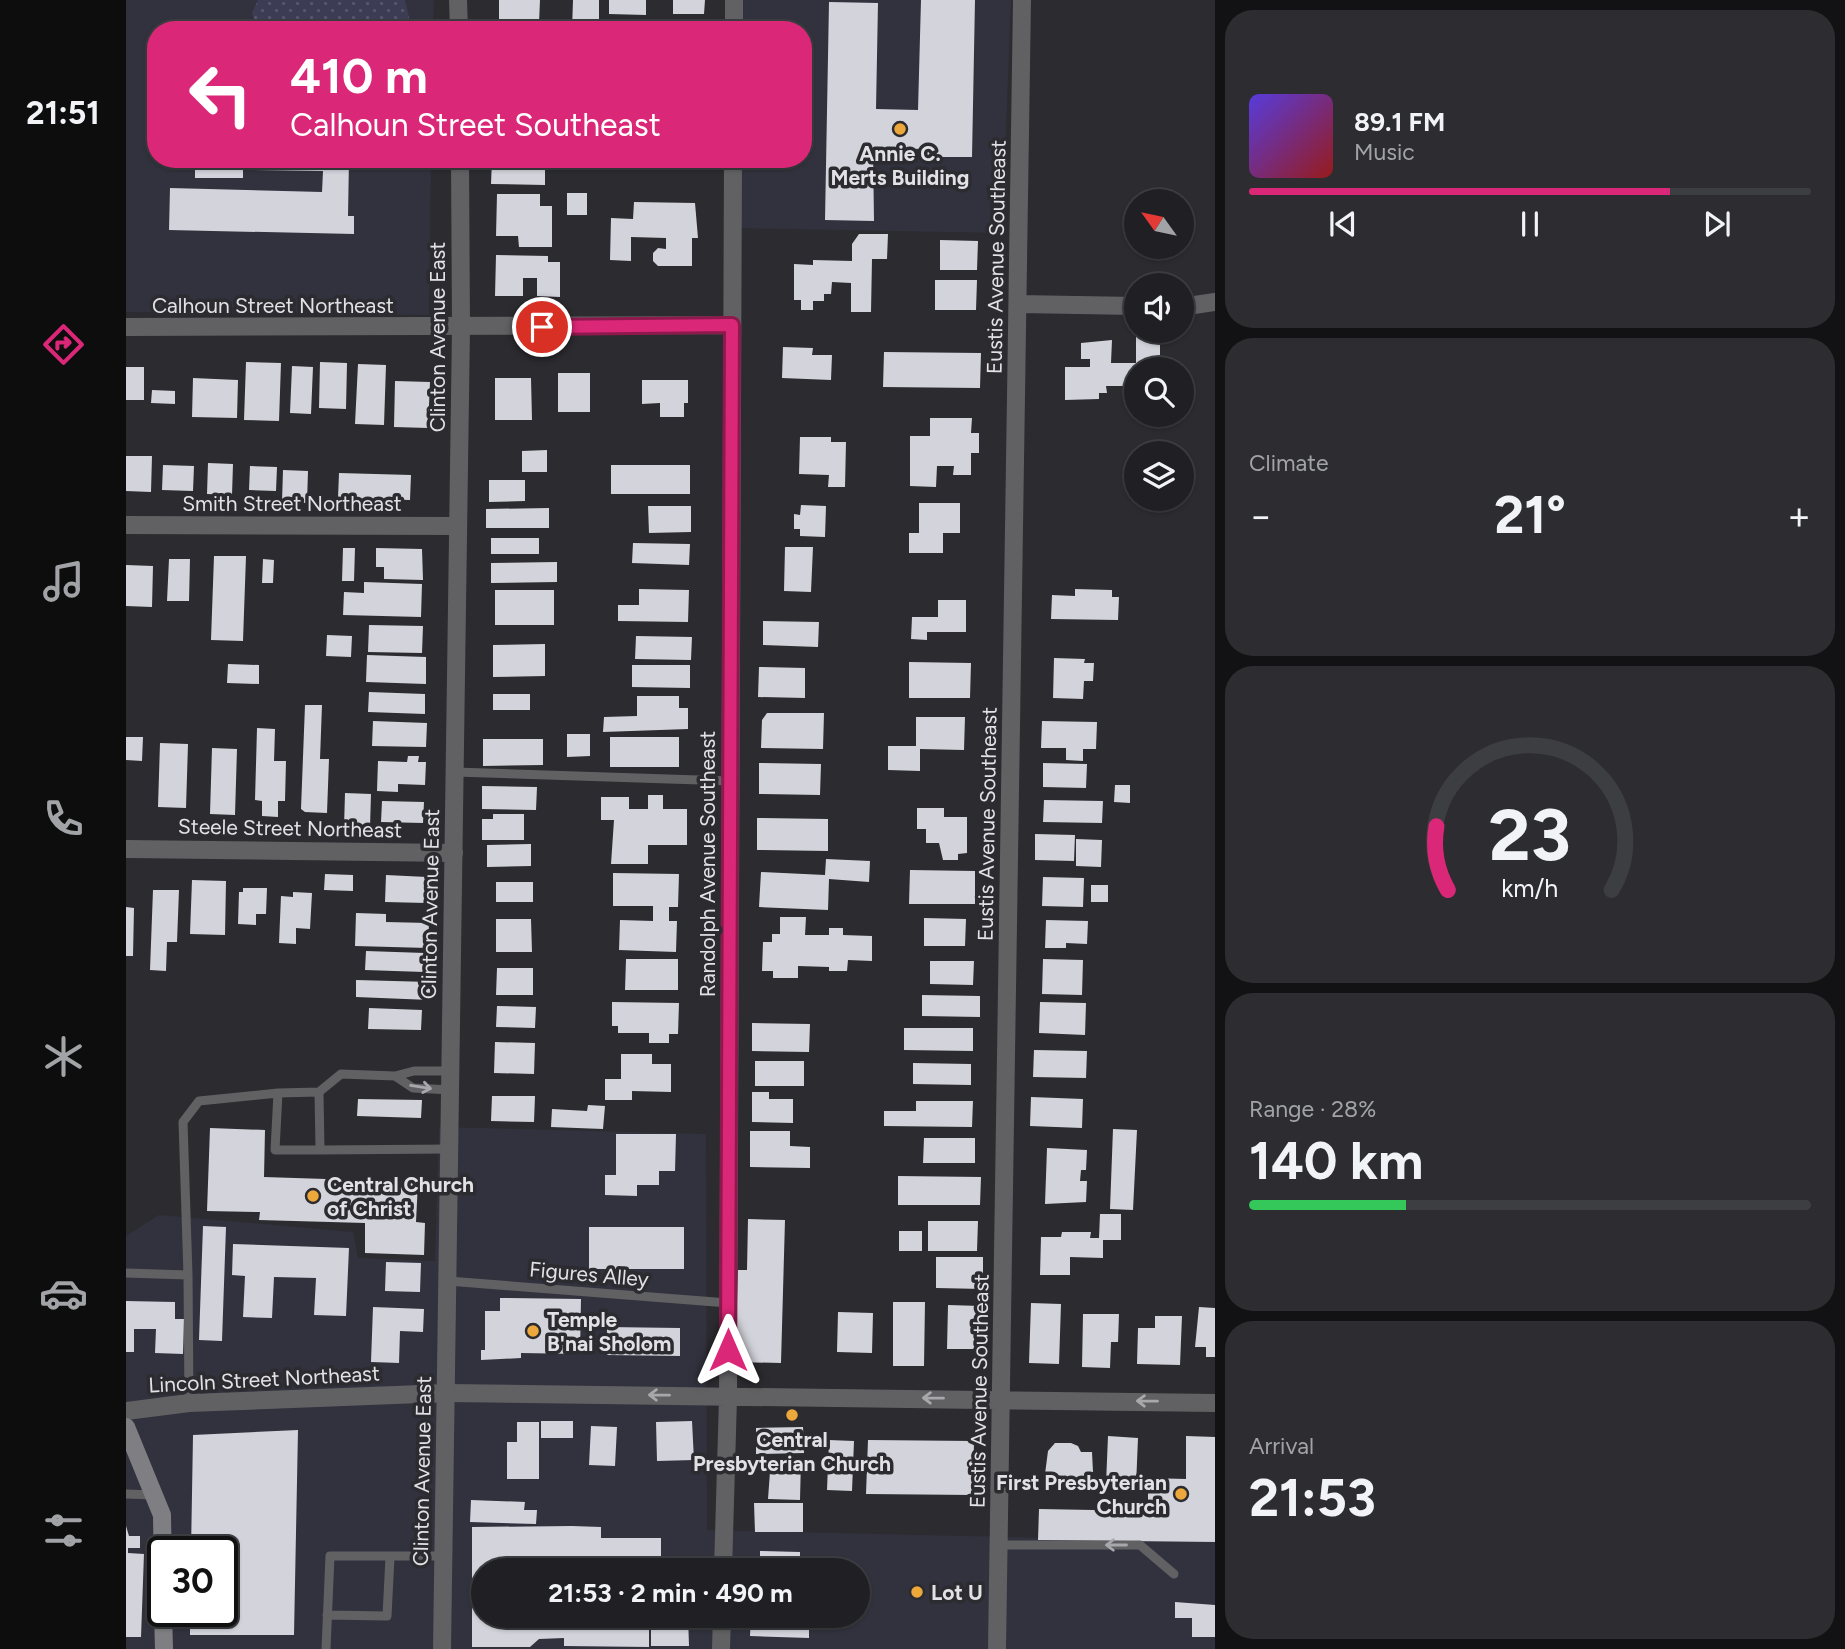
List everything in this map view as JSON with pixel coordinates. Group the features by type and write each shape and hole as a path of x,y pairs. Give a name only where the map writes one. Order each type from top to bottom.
{"main road":[{"path":"126,1427 162,1516 162,1536"},
{"path":"163,1627 163,1649"}],"street":[{"path":"458,0 459,21"},
{"path":"734,0 734,21"},
{"name":"Eustis Avenue Southeast","path":"997,1649 1022,0"},
{"name":"Clinton Avenue East","path":"442,1649 461,328 460,168"},
{"name":"Randolph Avenue Southeast","path":"723,1558 728,1303 733,168"},
{"path":"1194,305 1215,302"},
{"path":"1018,304 1124,306"},
{"name":"Calhoun Street Northeast","path":"126,327 461,328 732,325"},
{"name":"Smith Street Northeast","path":"126,525 458,526"},
{"name":"Steele Street Northeast","path":"126,849 454,853"},
{"name":"Lincoln Street Northeast","path":"126,1411 189,1403 446,1393 1215,1403"},
{"path":"721,1649 722,1628"}],"lane":[{"path":"455,772 730,781"},
{"path":"189,1403 183,1122 199,1101 278,1093 319,1093 341,1074 395,1076 414,1071 451,1071"},
{"path":"395,1076 413,1088 450,1090"},
{"path":"278,1093 275,1150 450,1149"},
{"path":"319,1093 320,1150"},
{"path":"126,1273 188,1275"},
{"name":"Figures Alley","path":"448,1281 728,1303"},
{"path":"126,1494 154,1495"},
{"path":"999,1545 1140,1545 1174,1574"},
{"path":"326,1649 330,1556 444,1556"},
{"path":"327,1615 387,1616 390,1557"}],"shaded area":[{"path":"126,0 434,0 433,21 147,21 147,168 431,168 429,315 126,312"},
{"path":"258,0 405,0 409,17 408,21 254,21 252,13"},
{"path":"743,0 1011,0 1002,233 736,228 738,168 812,168 812,21 742,21"},
{"path":"439,1127 706,1134 707,1530 1215,1542 1215,1649 126,1649 126,1236 159,1215 353,1232 358,1258 435,1261"}],"building":[{"path":"499,0 540,0 539,21 499,21"},
{"path":"573,0 599,0 599,21 572,21"},
{"path":"609,0 646,0 646,15 609,14"},
{"path":"673,0 705,0 704,14 673,14"},
{"name":"Annie C. Merts Building","path":"921,0 975,0 972,157 925,157 925,149 873,148 874,221 825,220 829,2 878,3 876,109 918,110"},
{"path":"195,168 243,168 243,178 195,178"},
{"path":"349,168 348,216 354,216 354,234 169,230 170,188 322,192 323,171 249,170"},
{"path":"492,168 545,168 545,185 491,184"},
{"path":"567,193 587,193 587,215 567,215"},
{"path":"497,194 540,194 540,206 552,206 552,247 519,247 518,236 496,236"},
{"path":"634,202 695,203 698,238 692,238 692,266 658,266 653,261 653,253 658,248 666,249 666,238 631,237 631,261 610,260 611,218 633,219"},
{"path":"859,234 888,234 887,259 872,259 871,312 851,312 851,283 832,282 831,294 824,294 824,301 813,301 813,310 801,310 801,300 794,300 794,264 813,265 813,260 852,261 852,244"},
{"path":"940,240 978,241 977,270 940,270"},
{"path":"496,255 548,256 548,262 560,262 560,297 537,296 537,278 523,278 523,296 495,296"},
{"path":"935,280 977,280 976,310 935,310"},
{"path":"1112,340 1111,363 1124,363 1124,386 1106,386 1107,393 1099,393 1099,399 1065,400 1065,367 1090,367 1090,359 1081,359 1081,343"},
{"path":"1136,343 1160,343 1160,357 1136,357"},
{"path":"783,347 813,348 812,355 832,355 831,380 782,378"},
{"path":"884,352 981,353 980,388 883,387"},
{"path":"246,362 281,363 279,421 244,420"},
{"path":"320,362 347,363 346,409 319,408"},
{"path":"358,364 386,365 384,425 355,424"},
{"path":"292,366 313,367 311,414 290,413"},
{"path":"126,367 144,367 144,400 126,400"},
{"path":"558,373 590,373 590,412 558,412"},
{"path":"193,378 238,380 237,418 192,417"},
{"path":"495,378 531,378 532,420 495,420"},
{"path":"642,380 688,380 688,403 684,403 684,417 660,417 660,403 642,404"},
{"path":"395,381 430,382 428,428 394,427"},
{"path":"152,390 175,391 175,404 151,403"},
{"path":"930,418 972,418 971,433 979,433 979,453 971,453 971,475 953,475 954,466 937,466 936,487 910,486 910,436 930,436"},
{"path":"800,437 831,437 831,442 846,442 845,487 828,487 829,475 799,474"},
{"path":"547,450 547,472 522,472 522,451"},
{"path":"126,456 152,456 151,492 126,491"},
{"path":"208,463 233,464 232,495 207,494"},
{"path":"163,465 194,466 193,491 162,490"},
{"path":"611,465 690,465 690,494 611,494"},
{"path":"250,466 277,467 276,491 249,490"},
{"path":"283,470 308,471 307,503 282,502"},
{"path":"339,473 411,475 410,500 338,498"},
{"path":"489,480 525,480 525,501 489,502"},
{"path":"919,503 960,503 960,533 943,533 943,553 909,553 909,533 919,533"},
{"path":"801,505 826,506 825,537 800,536 800,529 794,529 794,514 800,515"},
{"path":"648,506 691,506 691,532 649,533"},
{"path":"549,508 549,528 486,528 486,509"},
{"path":"491,538 539,538 539,554 491,554"},
{"path":"633,543 690,544 689,565 632,563"},
{"path":"785,547 813,547 811,592 784,591"},
{"path":"343,548 355,548 354,581 342,581"},
{"path":"376,548 422,549 423,580 384,579 384,567 376,567"},
{"path":"214,556 246,556 243,641 211,640"},
{"path":"169,559 190,559 189,601 167,601"},
{"path":"263,559 274,560 273,583 262,583"},
{"path":"557,562 557,582 491,583 491,563"},
{"path":"126,565 153,566 152,607 126,606"},
{"path":"364,582 422,584 421,617 343,615 344,592 364,593"},
{"path":"639,589 689,590 688,622 618,621 618,605 639,605"},
{"path":"1075,589 1112,590 1112,597 1119,597 1118,620 1051,619 1052,595 1075,596"},
{"path":"495,590 554,590 554,625 495,625"},
{"path":"938,600 966,600 966,632 927,632 927,640 911,639 912,617 938,617"},
{"path":"763,621 819,622 818,647 763,645"},
{"path":"369,625 423,626 422,653 368,652"},
{"path":"327,635 352,636 351,657 326,656"},
{"path":"636,636 692,637 691,660 635,659"},
{"path":"545,644 545,676 493,677 493,645"},
{"path":"367,655 426,657 426,684 366,682"},
{"path":"1054,658 1085,659 1084,663 1094,663 1093,681 1084,681 1083,699 1053,698"},
{"path":"909,662 971,663 970,698 909,698"},
{"path":"228,664 259,665 259,684 227,683"},
{"path":"632,665 690,665 690,688 632,687"},
{"path":"759,667 805,668 805,698 758,697"},
{"path":"369,692 425,694 425,714 368,712"},
{"path":"493,694 530,694 530,710 493,710"},
{"path":"637,696 679,696 679,708 688,708 688,729 603,732 604,717 637,716"},
{"path":"305,705 322,705 320,759 329,759 327,813 305,812 301,809"},
{"path":"767,713 824,713 823,749 761,748 762,720"},
{"path":"916,717 965,717 964,750 920,749 920,771 888,770 888,746 916,746"},
{"path":"373,721 427,723 426,747 372,746"},
{"path":"1042,721 1097,722 1096,749 1083,749 1083,761 1066,760 1066,748 1041,748"},
{"path":"257,728 275,729 274,761 286,761 285,801 278,801 278,817 262,816 262,801 255,800"},
{"path":"567,734 590,734 590,756 567,757"},
{"path":"126,737 143,737 142,761 126,760"},
{"path":"610,737 679,737 679,767 610,767"},
{"path":"483,739 543,739 543,765 483,766"},
{"path":"160,743 188,744 186,808 158,807"},
{"path":"212,748 237,749 235,815 210,814"},
{"path":"408,756 419,756 418,762 426,762 425,785 398,784 398,792 377,791 378,761 407,762"},
{"path":"759,763 821,764 820,795 759,794"},
{"path":"1043,763 1087,764 1086,788 1043,787"},
{"path":"1115,785 1130,785 1130,803 1114,802"},
{"path":"482,786 537,787 536,810 482,809"},
{"path":"345,793 371,794 370,827 344,827"},
{"path":"648,795 663,795 663,809 687,809 687,845 648,845 648,864 611,864 614,820 601,820 601,797 629,797 629,809 648,809"},
{"path":"1044,800 1103,801 1102,823 1043,822"},
{"path":"382,801 424,802 423,823 381,822"},
{"path":"917,808 944,808 944,817 967,817 967,853 958,854 958,860 943,860 939,843 926,843 926,829 917,829"},
{"path":"493,814 524,814 524,840 482,840 482,819 493,819"},
{"path":"757,818 828,819 828,851 757,850"},
{"path":"1035,834 1075,835 1074,861 1035,860"},
{"path":"1076,839 1102,840 1101,867 1076,866"},
{"path":"531,844 531,866 487,867 487,845"},
{"path":"826,859 870,861 869,882 829,879 828,910 759,907 761,872 825,875"},
{"path":"910,870 975,871 975,904 909,904"},
{"path":"613,873 679,874 678,907 669,907 669,921 677,921 676,952 619,950 620,920 653,921 653,906 613,906"},
{"path":"325,874 353,875 353,891 324,890"},
{"path":"386,875 427,877 426,903 385,902"},
{"path":"1043,877 1084,878 1083,907 1042,906"},
{"path":"192,880 226,881 225,935 190,934"},
{"path":"496,882 533,882 533,902 496,902"},
{"path":"1091,885 1108,885 1108,902 1091,902"},
{"path":"243,888 267,888 266,914 256,914 256,925 238,924 239,892 243,892"},
{"path":"153,890 179,890 177,942 167,942 166,971 150,970"},
{"path":"293,892 312,893 310,929 296,928 296,944 279,943 281,896 293,897"},
{"path":"126,907 134,908 133,956 126,956"},
{"path":"356,913 386,914 386,922 429,923 428,948 355,946"},
{"path":"780,917 806,917 805,935 829,935 829,928 843,928 843,935 872,936 872,961 848,960 847,971 829,971 829,967 798,966 798,978 773,978 773,971 762,971 763,942 772,942 772,934 780,934"},
{"path":"924,918 966,919 965,946 924,946"},
{"path":"496,919 531,919 532,952 496,952"},
{"path":"1046,920 1088,921 1087,944 1066,943 1066,948 1045,948"},
{"path":"366,951 425,953 424,972 365,970"},
{"path":"626,959 678,959 678,990 625,990"},
{"path":"1043,959 1083,960 1082,995 1042,994"},
{"path":"930,961 974,961 973,985 930,984"},
{"path":"497,968 533,968 533,995 496,995"},
{"path":"356,980 430,982 430,1000 356,997"},
{"path":"922,995 980,996 980,1017 922,1016"},
{"path":"612,1002 679,1003 678,1034 669,1034 669,1043 649,1043 649,1033 618,1033 618,1026 612,1026"},
{"path":"1040,1002 1086,1003 1085,1035 1039,1033"},
{"path":"497,1006 536,1007 535,1028 496,1027"},
{"path":"369,1008 422,1010 421,1030 368,1029"},
{"path":"752,1023 810,1024 809,1052 752,1051"},
{"path":"904,1028 973,1028 973,1051 904,1050"},
{"path":"495,1042 535,1043 534,1074 494,1073"},
{"path":"1034,1050 1087,1051 1086,1078 1033,1077"},
{"path":"621,1054 652,1054 652,1064 671,1064 671,1092 632,1091 632,1100 605,1100 605,1079 621,1079"},
{"path":"755,1061 804,1061 804,1086 755,1086"},
{"path":"913,1063 971,1064 971,1085 913,1084"},
{"path":"752,1092 769,1092 769,1099 793,1099 793,1123 752,1122"},
{"path":"492,1096 535,1096 534,1122 491,1121"},
{"path":"1031,1097 1083,1099 1082,1128 1030,1126"},
{"path":"358,1099 422,1100 421,1118 357,1116"},
{"path":"916,1101 973,1101 972,1127 884,1126 884,1111 916,1111"},
{"path":"588,1105 605,1106 603,1129 551,1127 552,1109 587,1111"},
{"name":"Central Church of Christ","path":"210,1128 265,1130 264,1177 418,1182 416,1222 425,1223 424,1255 365,1253 365,1223 259,1220 260,1212 207,1211"},
{"path":"1113,1129 1137,1130 1133,1210 1110,1209"},
{"path":"750,1131 790,1131 790,1146 810,1147 810,1168 750,1167"},
{"path":"616,1134 676,1134 675,1171 659,1171 659,1185 637,1185 637,1196 605,1195 605,1175 616,1175"},
{"path":"924,1138 975,1138 975,1163 923,1163"},
{"path":"1047,1148 1087,1150 1086,1170 1081,1170 1080,1181 1087,1181 1086,1202 1045,1204"},
{"path":"898,1176 981,1177 980,1205 898,1205"},
{"path":"1100,1214 1121,1214 1121,1240 1103,1240 1103,1258 1070,1257 1070,1275 1040,1275 1041,1237 1061,1237 1062,1232 1091,1232 1090,1238 1099,1238"},
{"path":"748,1219 785,1220 781,1363 735,1362 738,1270 747,1270"},
{"path":"928,1221 978,1221 977,1251 928,1251"},
{"path":"203,1226 226,1227 222,1341 199,1340"},
{"path":"589,1227 684,1227 684,1269 589,1269"},
{"path":"899,1231 922,1231 922,1251 899,1251"},
{"path":"233,1244 349,1248 346,1316 314,1315 316,1278 274,1277 272,1318 243,1317 245,1276 232,1275"},
{"path":"936,1257 983,1257 983,1289 936,1288"},
{"path":"386,1262 421,1263 420,1292 385,1291"},
{"name":"Temple B'nai Sholom","path":"500,1298 581,1299 580,1354 521,1353 521,1358 481,1360 481,1350 485,1350 485,1311 500,1311"},
{"path":"126,1301 175,1302 175,1319 184,1319 183,1354 155,1353 156,1329 134,1329 134,1352 126,1352"},
{"path":"893,1302 925,1302 924,1366 893,1366"},
{"path":"1031,1303 1061,1304 1059,1364 1029,1363"},
{"path":"948,1305 981,1306 980,1349 947,1349"},
{"path":"373,1307 424,1309 423,1332 400,1331 399,1363 371,1362"},
{"path":"1199,1307 1215,1308 1215,1357 1206,1357 1206,1347 1195,1347"},
{"path":"838,1312 873,1313 872,1353 837,1352"},
{"path":"1083,1314 1119,1314 1118,1342 1111,1342 1110,1368 1082,1367"},
{"path":"1155,1316 1182,1316 1180,1365 1137,1364 1138,1328 1155,1328"},
{"path":"607,1327 680,1328 680,1356 607,1355"},
{"path":"541,1421 573,1421 573,1438 541,1438"},
{"path":"692,1421 694,1460 657,1461 656,1422"},
{"path":"517,1422 539,1422 539,1479 507,1479 507,1442 517,1442"},
{"path":"591,1426 617,1427 615,1466 589,1465"},
{"path":"803,1427 804,1453 756,1454 756,1428"},
{"path":"298,1430 294,1635 190,1635 190,1627 238,1627 238,1536 191,1536 193,1435"},
{"name":"First Presbyterian Church","path":"1108,1436 1138,1438 1136,1486 1106,1484"},
{"name":"First Presbyterian Church","path":"1186,1436 1215,1437 1215,1542 1038,1540 1039,1509 1148,1511 1148,1478 1186,1479"},
{"path":"829,1440 854,1441 852,1491 827,1490"},
{"path":"868,1440 974,1441 973,1495 866,1494"},
{"path":"1055,1443 1071,1443 1078,1446 1081,1452 1092,1452 1093,1472 1088,1472 1087,1481 1072,1485 1048,1480 1045,1474 1048,1451"},
{"path":"771,1458 801,1460 800,1500 768,1499"},
{"path":"471,1500 525,1502 524,1510 537,1510 536,1524 470,1522"},
{"path":"754,1503 803,1503 803,1532 755,1532"},
{"path":"126,1526 129,1536 140,1536 140,1548 128,1548 128,1553 144,1554 141,1637 126,1637"},
{"path":"472,1527 601,1527 601,1538 661,1538 661,1558 472,1558"},
{"path":"760,1551 800,1552 800,1558 760,1558"},
{"path":"1175,1602 1215,1605 1215,1637 1192,1637 1192,1618 1175,1618"},
{"path":"472,1628 649,1628 649,1647 564,1646 564,1638 539,1639 530,1647 472,1647"},
{"path":"651,1628 688,1628 689,1646 651,1646"},
{"path":"750,1628 809,1628 809,1638 750,1636"}],"place":[{"name":"Annie C. Merts Building","path":"900,129"},
{"name":"Central Church of Christ","path":"313,1196"},
{"name":"Temple B'nai Sholom","path":"533,1331"},
{"name":"Central Presbyterian Church","path":"792,1415"},
{"name":"First Presbyterian Church","path":"1181,1494"},
{"name":"Lot U","path":"917,1592"}],"route":[{"path":"542,327 732,325 728,1350"}]}
